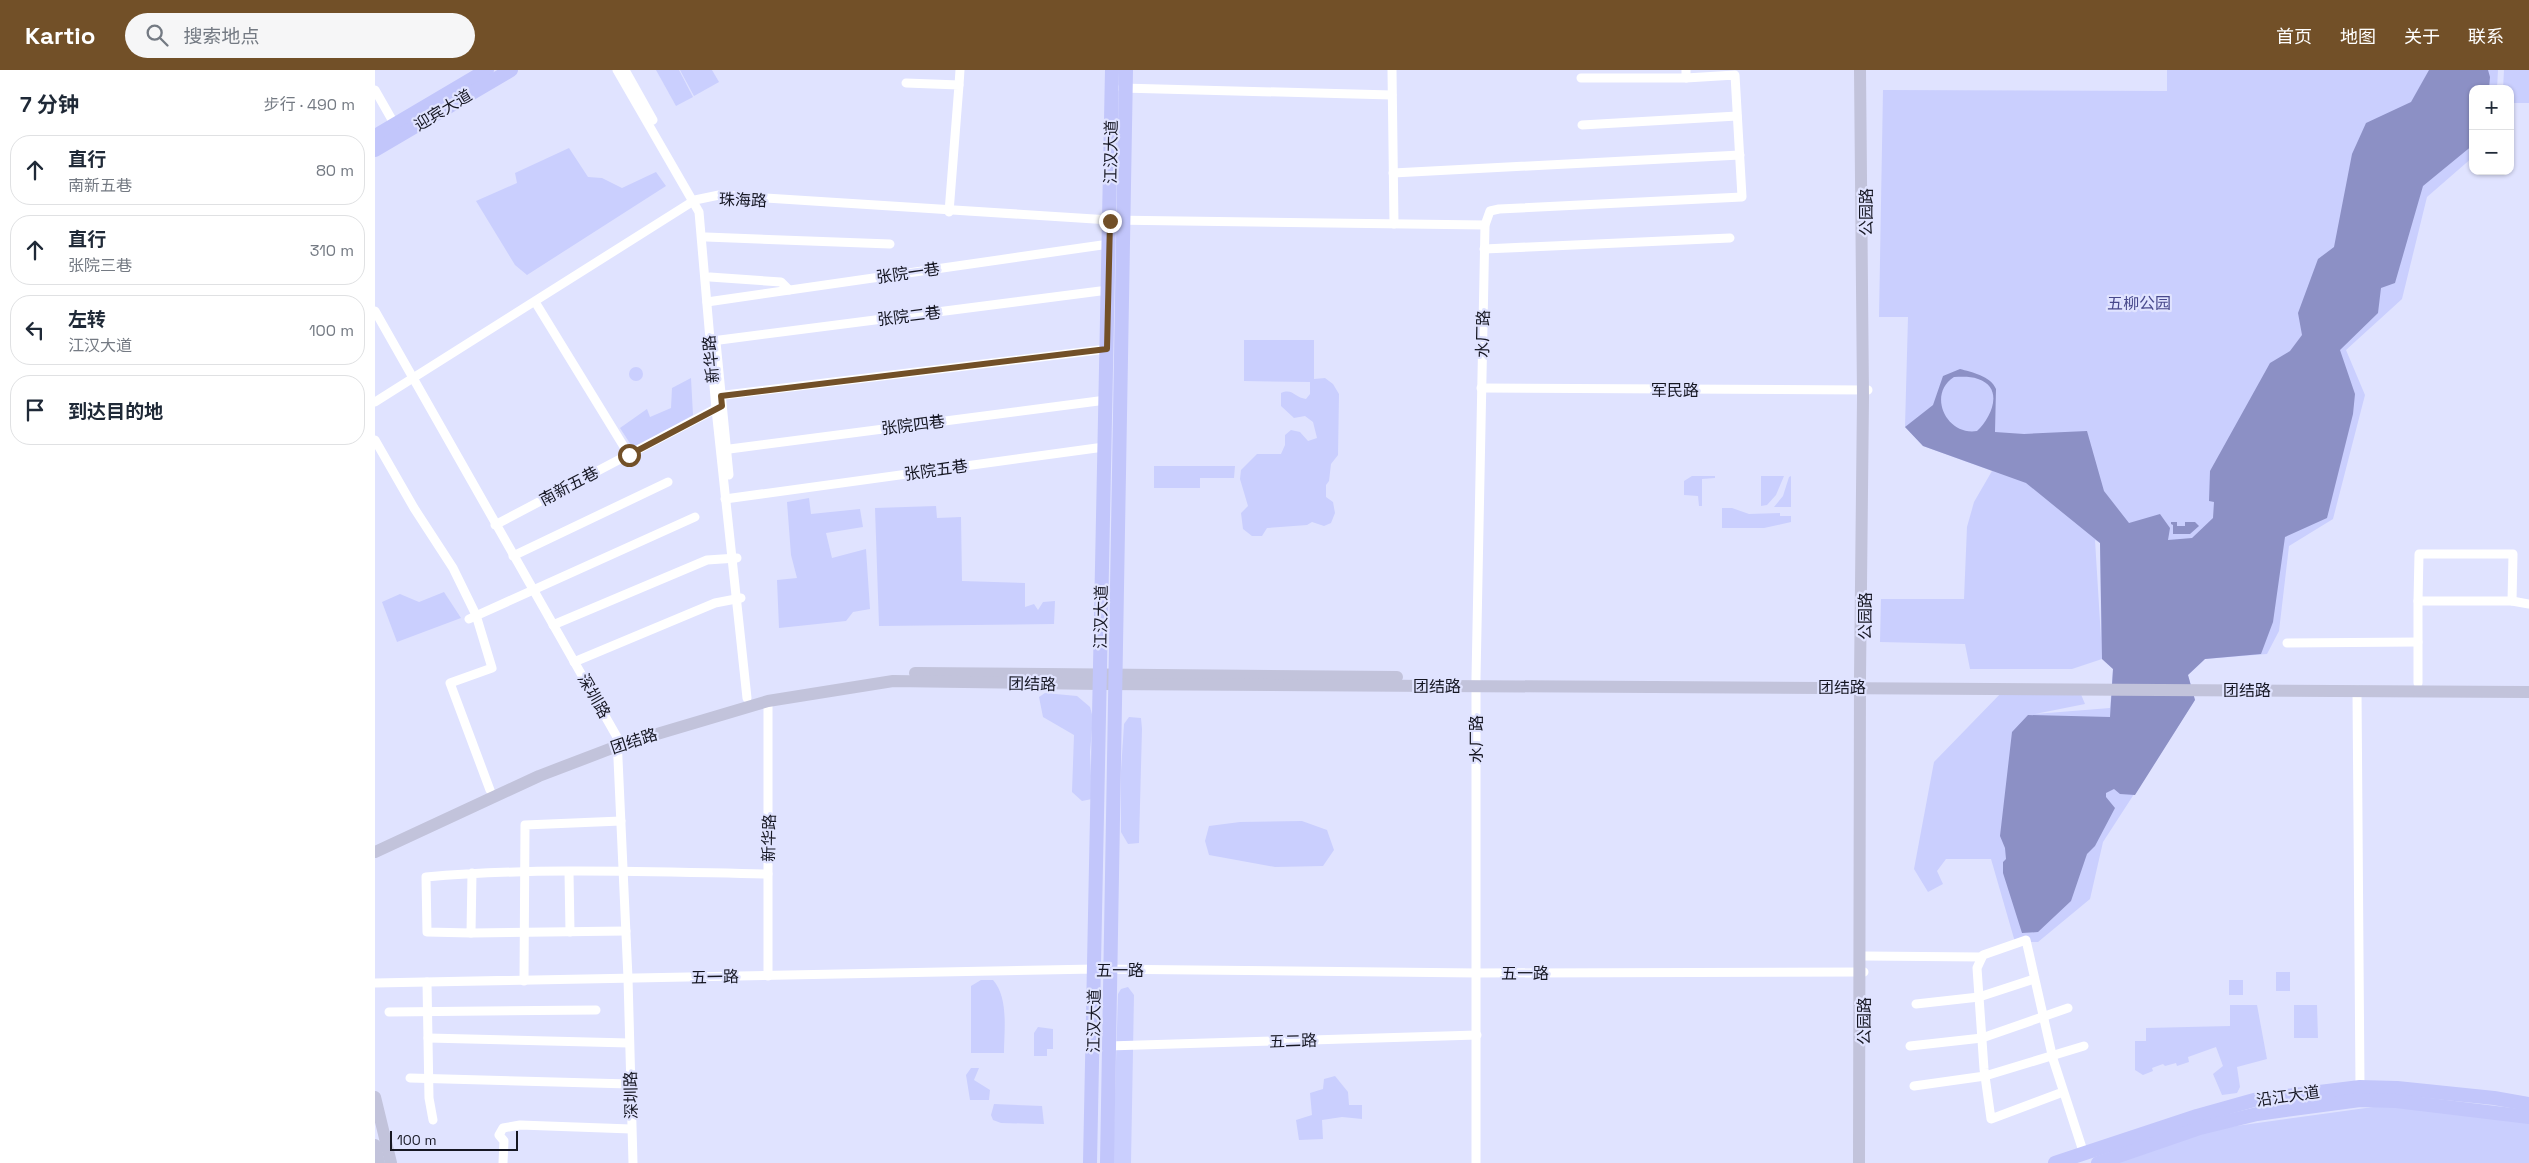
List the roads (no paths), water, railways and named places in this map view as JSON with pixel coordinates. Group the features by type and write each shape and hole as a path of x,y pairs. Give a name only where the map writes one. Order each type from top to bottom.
{"main road":[{"name":"迎宾大道","path":"375,136 487,70"},
{"name":"迎宾大道","path":"375,150 511,70"},
{"path":"1113,70 1117,73 1125,70"},
{"name":"江汉大道","path":"1107,1163 1109,970 1125,220 1119,88 1113,70"},
{"name":"江汉大道","path":"1119,88 1125,70"},
{"path":"1860,70 1866,390"},
{"name":"公园路","path":"1863,1163 1863,683 1866,390 1865,70"},
{"name":"江汉大道","path":"1090,1163 1109,245 1119,104"},
{"name":"团结路","path":"375,843 536,768 749,698 893,673 1100,679"},
{"name":"团结路","path":"375,852 617,741 768,701 893,681 1115,679 2101,684 2529,692"},
{"path":"1859,1163 1863,683"},
{"name":"团结路","path":"2219,686 2529,683"},
{"name":"沿江大道","path":"2055,1163 2197,1116 2254,1100 2360,1086 2475,1096 2529,1104"},
{"path":"375,1097 391,1163"},
{"name":"沿江大道","path":"2098,1163 2200,1128 2257,1114 2361,1100 2397,1101 2529,1117"},
{"path":"375,1145 379,1163"}],"street":[{"name":"新华路","path":"617,70 703,211 710,276 709,303"},
{"name":"新华路","path":"625,70 697,201 749,698"},
{"path":"949,210 960,70"},
{"path":"1392,70 1395,224"},
{"path":"1485,225 1490,211 1499,209 1742,197 1735,75 1686,74 1581,78"},
{"path":"906,83 959,85"},
{"path":"1119,88 1392,95"},
{"path":"375,90 395,125"},
{"path":"1582,125 1737,116"},
{"path":"1393,173 1740,155"},
{"name":"珠海路","path":"414,380 697,201 719,195 1110,221 1485,225"},
{"name":"珠海路","path":"375,404 537,305 697,201"},
{"name":"水厂路","path":"1476,1163 1476,682 1485,225"},
{"path":"706,237 891,244"},
{"path":"1484,249 1730,238"},
{"name":"张院一巷","path":"709,303 1109,245"},
{"name":"张院一巷","path":"709,303 1109,245"},
{"path":"710,276 781,282 789,290"},
{"name":"张院二巷","path":"713,342 1108,292"},
{"path":"537,305 629,455"},
{"name":"深圳路","path":"375,311 617,741 628,978 633,1163"},
{"path":"718,396 1107,349"},
{"name":"军民路","path":"1481,388 1866,390"},
{"name":"张院四巷","path":"723,450 1106,400"},
{"name":"南新五巷","path":"495,525 719,407"},
{"path":"375,440 414,508 453,568 492,668 450,683 490,790"},
{"name":"张院五巷","path":"728,498 1105,448"},
{"path":"513,556 668,482"},
{"path":"473,617 695,516"},
{"path":"2418,683 2419,554 2513,554 2512,601"},
{"path":"553,625 707,560 734,558"},
{"path":"574,662 715,603 739,599"},
{"path":"2418,601 2512,601 2529,604"},
{"path":"2287,643 2418,642"},
{"path":"2357,690 2360,1086"},
{"name":"新华路","path":"768,701 768,976"},
{"path":"524,981 525,824 621,821"},
{"path":"626,931 427,932 425,877 472,873 623,871 768,874"},
{"path":"569,872 570,932"},
{"path":"471,933 472,873"},
{"path":"1864,956 1982,957 2027,940 2052,1056 2084,1154"},
{"path":"1982,957 1977,968 1985,1076 1991,1119 2063,1092"},
{"name":"五一路","path":"375,983 1095,970 1477,973 1862,972"},
{"path":"1916,1004 1979,997 2034,979"},
{"path":"427,982 429,1078 433,1120"},
{"path":"1910,1046 1982,1038 2068,1008"},
{"path":"389,1012 596,1010"},
{"name":"五二路","path":"1108,1046 1477,1035"},
{"path":"428,1038 629,1043"},
{"path":"1914,1086 1985,1076 2084,1046"},
{"path":"410,1078 630,1084"},
{"path":"503,1163 504,1141 499,1135 503,1128 520,1125 631,1129"}],"park label":[{"name":"五柳公园","path":"2139,303"}]}
